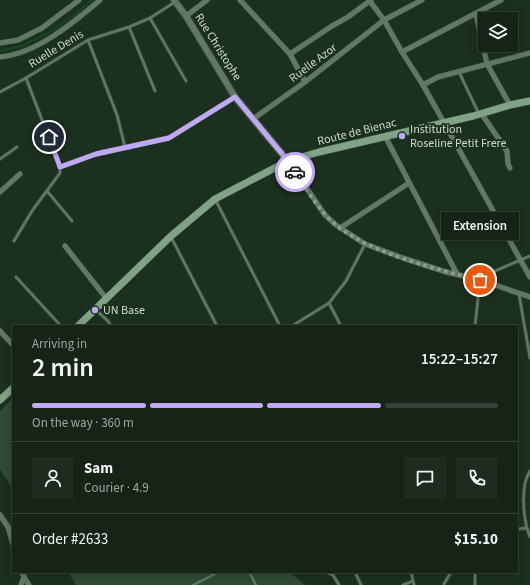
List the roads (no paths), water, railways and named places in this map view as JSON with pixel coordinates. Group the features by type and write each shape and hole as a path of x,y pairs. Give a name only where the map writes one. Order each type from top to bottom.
{"main road":[{"name":"Route de Bienac","path":"79,325 171,236 215,199 288,161 530,101"},
{"path":"0,400 12,389"}],"street":[{"path":"0,43 18,40 42,28 79,0"},
{"path":"0,57 25,51 56,34 100,0"},
{"path":"186,16 206,0"},
{"path":"240,0 290,54 305,82"},
{"path":"290,54 348,17 369,0 384,20 423,85 530,277"},
{"name":"Ruelle Azor","path":"253,119 305,82 384,20 422,0"},
{"path":"402,52 502,0"},
{"name":"Rue Christophe","path":"175,1 186,16 235,97 288,161"},
{"path":"476,14 487,64 510,105"},
{"path":"423,85 438,77 530,53"},
{"path":"60,167 96,154 169,138 235,97"},
{"path":"480,114 507,151 508,164 510,168"},
{"path":"385,136 457,274"},
{"path":"288,161 325,215 340,228 365,244 403,258 480,280 530,297"},
{"path":"0,192 20,174"},
{"path":"340,228 409,183"},
{"path":"65,246 106,298"},
{"path":"0,331 12,344"},
{"path":"0,515 8,527 12,541"},
{"path":"21,585 23,575"},
{"path":"23,575 29,585"}],"lane":[{"name":"Ruelle Denis","path":"60,167 26,78 88,40 129,27 150,18 175,1"},
{"path":"150,18 186,81"},
{"path":"129,27 154,91"},
{"path":"88,40 117,115 125,148"},
{"path":"459,71 480,114"},
{"path":"0,92 26,78"},
{"path":"0,159 17,147"},
{"path":"14,241 32,211 60,173 60,167"},
{"path":"47,191 72,221"},
{"path":"215,199 279,325"},
{"path":"171,236 216,325"},
{"path":"294,325 328,303 346,281 365,244"},
{"path":"475,325 480,280 488,274 530,256"},
{"path":"16,277 60,325"},
{"path":"519,293 530,358"},
{"path":"328,303 341,325"},
{"path":"96,310 110,325"},
{"path":"530,471 526,478 524,505 526,528 530,537"},
{"path":"518,529 526,528"},
{"path":"193,585 217,573"},
{"path":"250,573 256,585"},
{"path":"333,573 339,585"},
{"path":"355,573 361,585"},
{"path":"411,573 414,585"},
{"path":"444,584 450,573"},
{"path":"475,573 475,585"},
{"path":"403,585 413,581"}],"waterway":[{"path":"0,51 22,46 50,32 76,14 92,0"}],"place":[{"name":"Institution Roseline Petit Frere","path":"402,136"},
{"name":"Extension","path":"480,280"},
{"name":"UN Base","path":"95,310"}]}
